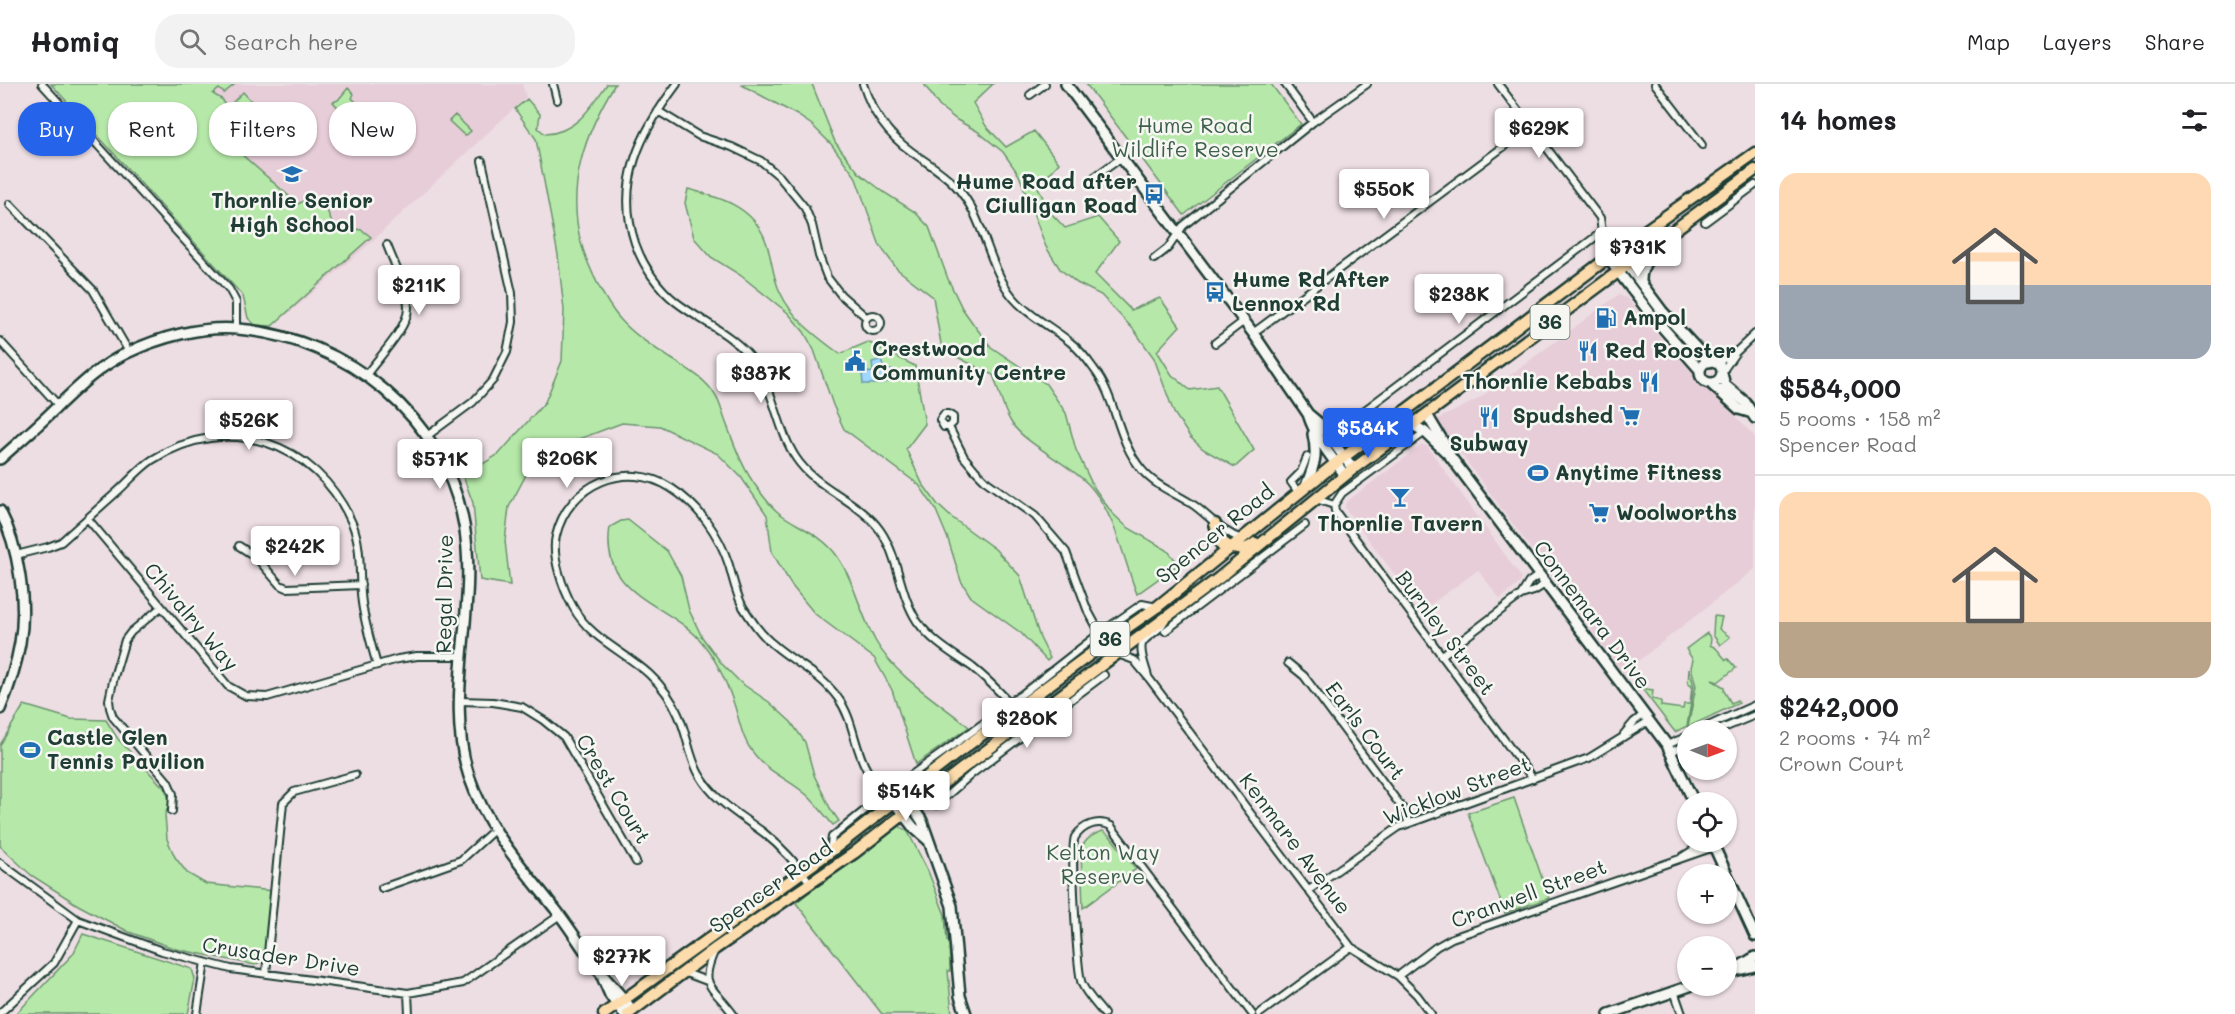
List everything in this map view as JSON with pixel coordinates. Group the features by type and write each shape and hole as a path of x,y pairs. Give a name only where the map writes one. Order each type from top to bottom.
{"main road":[{"name":"Spencer Road","path":"604,1014 830,852 1104,637 1157,607 1340,460 1612,255 1755,153"},
{"name":"Spencer Road","path":"628,1013 716,948 811,884 913,807 968,770 1079,681 1167,616 1203,596 1349,472 1755,170"},
{"path":"1433,391 1448,387 1507,344 1518,346"},
{"path":"1221,541 1240,550 1251,546 1301,505 1316,500"},
{"path":"1170,597 1173,586 1218,552 1222,546 1215,524"},
{"path":"1104,637 1125,637 1192,587 1203,596"},
{"path":"695,948 705,947 762,907 767,908 766,914"}],"street":[{"path":"42,84 229,289 236,302 236,329"},
{"path":"553,84 556,100"},
{"path":"677,84 658,111 632,161 628,190 629,215 635,243 645,265 658,284 675,302 729,336 755,363 768,385 786,440 797,460 819,481 863,512 878,528 889,548 903,592 918,622 938,644 992,683 1008,702"},
{"path":"863,84 874,112 886,129 899,142 943,174 968,201 981,226 1005,286 1014,298 1041,322 1071,342 1096,371 1106,388 1126,446 1144,473 1193,505 1229,535 1242,539"},
{"path":"1030,95 1045,84"},
{"path":"1066,84 1253,333 1308,414 1320,424 1340,460"},
{"path":"1284,84 1313,122"},
{"path":"1154,259 1168,248 1183,226 1313,122 1367,84"},
{"path":"1329,437 1602,232 1600,218 1498,84"},
{"path":"1655,84 1702,145"},
{"path":"658,111 699,136 732,147 761,161 779,176 805,208 827,277 841,295 866,317"},
{"path":"1253,333 1530,128"},
{"path":"1093,178 1121,158"},
{"path":"427,436 473,402 492,380 507,352 513,322 512,293 482,161"},
{"path":"1705,222 1755,185"},
{"path":"10,204 93,290 129,352"},
{"path":"1641,283 1641,272 1646,263 1652,253 1670,239 1672,230"},
{"path":"366,375 400,329 406,319 408,308 387,245"},
{"path":"1612,255 1676,343 1700,370 1701,378 1739,409 1752,415"},
{"path":"1622,269 1641,283 1680,330 1722,373 1725,385 1745,402 1752,415"},
{"path":"1215,343 1244,321"},
{"name":"Regal Drive","path":"0,459 59,406 84,380 100,368 129,352 187,333 236,329 300,341 324,351 366,375 402,405 427,436 451,480 464,522 468,575 460,701 462,748 477,798 494,830 560,915 628,1013"},
{"path":"1676,343 1680,330"},
{"path":"1711,384 1718,381 1736,352 1755,334"},
{"path":"0,341 59,406"},
{"path":"1700,370 1703,365 1736,352"},
{"path":"1302,489 1316,457 1308,414"},
{"name":"Connemara Drive","path":"1427,414 1450,456"},
{"name":"Connemara Drive","path":"1413,425 1425,432 1450,456 1669,749 1689,792"},
{"path":"1311,426 1349,472"},
{"path":"949,427 964,457 975,470 987,482 1035,516 1066,552 1087,609 1104,637"},
{"path":"1316,500 1334,505 1346,490 1425,432"},
{"path":"16,555 60,542 149,462 173,449 205,438 261,440 278,446 305,461 323,477 352,523 358,544 361,602 377,665"},
{"name":"Spencer Road","path":"1302,489 1291,482 1301,472 1307,457"},
{"path":"811,884 802,871 770,839 715,797 699,774 678,715 666,693 649,674 590,630 573,609 558,569 555,538 565,511 580,493 597,483 614,477 633,475 650,477 672,488 697,509 723,549 742,605 762,635 814,671 839,699 849,717 866,769 885,794"},
{"name":"Burnley Street","path":"1334,505 1335,511 1533,779"},
{"path":"0,511 16,555 22,597 20,641 9,686 0,709"},
{"name":"Chivalry Way","path":"88,519 160,608 228,686 246,696 267,697 377,665 417,656 463,656"},
{"name":"Spencer Road","path":"1165,631 1203,596 1305,525"},
{"path":"239,546 256,556 274,579 287,588 361,585"},
{"path":"1521,595 1529,582 1539,575"},
{"path":"1441,656 1521,595 1545,584"},
{"path":"160,608 124,640 109,700 113,717 168,782 173,794 172,811"},
{"name":"Kenmare Avenue","path":"1148,677 1142,649 1143,642 1161,629 1167,616"},
{"name":"Spencer Road","path":"830,852 832,837 885,794 999,712 1008,702 1104,637"},
{"name":"Kenmare Avenue","path":"1117,654 1134,660 1148,677 1351,947 1398,976 1417,995 1431,1014"},
{"name":"Earls Court","path":"1288,663 1304,676 1403,809 1409,823"},
{"name":"Spencer Road","path":"936,806 968,770 1104,675"},
{"path":"1077,696 1079,681"},
{"name":"Crest Court","path":"460,701 493,702 522,707 564,737 636,862"},
{"path":"1721,720 1755,705"},
{"path":"1737,722 1755,715"},
{"name":"Wicklow Street","path":"1309,890 1384,836 1409,823 1588,758 1634,731 1646,718"},
{"path":"1669,749 1677,744"},
{"path":"1669,749 1677,747"},
{"path":"266,974 283,803 294,792 355,775"},
{"path":"904,794 922,820 952,906 960,996 966,1014"},
{"path":"894,801 913,827 928,840"},
{"path":"1104,1014 1081,983 1072,864 1074,839 1083,829 1096,822 1104,822 1111,826 1252,1014"},
{"path":"382,888 460,860 494,830"},
{"name":"Cranwell Street","path":"1398,976 1436,946 1452,938 1696,852"},
{"path":"1715,852 1755,936"},
{"name":"Crusader Drive","path":"1,867 78,920 162,951 231,969 408,993 463,983 560,915"},
{"path":"0,1013 54,963 78,920"},
{"path":"1259,1014 1351,947"},
{"path":"707,981 707,967 716,948"},
{"path":"1737,968 1755,957"},
{"path":"197,1014 205,962"},
{"path":"1737,970 1755,966"},
{"path":"683,972 707,981 733,1014"},
{"path":"1609,1014 1677,990"},
{"path":"1674,991 1682,1014"},
{"path":"408,993 409,1014"}],"shaded area":[{"name":"Thornlie Senior High School","path":"58,84 522,84 526,97 369,244 288,314 254,299 124,156 197,156 197,102 108,102 108,139 96,126 96,102 74,102"},
{"path":"1618,295 1627,298 1643,320 1755,437 1755,569 1623,673 1436,420 1478,399"},
{"path":"1422,445 1427,446 1521,577 1520,583 1500,599 1478,570 1422,611 1345,508 1346,502"}],"green space":[{"path":"51,84 235,84 224,93 219,89 213,94 223,102 209,102 209,156 243,156 298,204 310,197 324,202 333,226 362,230 371,237 272,326 255,325 248,318 243,296 116,156 197,156 197,102 108,102 108,147 96,134 96,102 67,102"},
{"path":"607,84 615,84 587,141 577,180 577,222 581,243 592,272 608,303 625,325 650,345 695,374 711,389 752,481 776,511 825,542 837,556 848,576 870,631 885,655 906,678 969,727 916,764 892,690 874,658 815,614 792,586 772,552 767,515 741,477 718,454 660,426 622,423 555,448 526,475 509,507 505,541 510,585 480,580 473,503 463,476 499,454 545,402 562,361 564,310 558,255 536,139 515,109 527,99 540,114 538,128 545,134 556,133 566,129 582,117"},
{"path":"743,84 812,84 835,142 859,173 915,212 929,227 948,279 962,308 991,347 1046,384 1066,413 1076,450 1093,486 1112,513 1127,527 1167,550 1179,564 1137,594 1118,537 1098,497 1080,477 1017,430 1005,411 993,375 945,351 941,344 933,297 897,269 880,246 855,176 831,144 812,125"},
{"path":"924,84 993,84 973,103 986,126 1006,147 1034,131 1059,163 1038,187 1049,211 1065,228 1098,217 1119,241 1095,274 1131,310 1160,298 1180,326 1157,351 1172,375 1190,390 1217,386 1254,450 1235,467 1203,449 1190,437 1174,413 1154,358 1134,330 1101,295 1077,283 1060,269 1046,247 1019,175 1003,152 977,131 957,120 939,106"},
{"name":"Hume Road Wildlife Reserve","path":"1086,84 1271,84 1301,124 1184,215"},
{"path":"348,88 354,94 352,98 356,102 333,102 338,100"},
{"path":"243,92 252,102 233,102"},
{"path":"455,115 471,131 465,136 449,121"},
{"path":"688,189 723,200 752,218 765,239 777,286 785,302 806,327 823,341 840,354 868,342 915,366 925,424 906,449 922,483 938,505 995,549 1020,576 1040,638 1050,658 1047,661 1021,633 971,597 961,581 948,539 935,508 919,485 844,429 814,350 804,332 788,313 740,275 711,257 694,238 685,203"},
{"path":"628,520 667,551 681,576 689,610 702,637 722,664 741,683 769,702 791,722 805,742 814,775 839,821 833,825 809,797 761,762 750,749 744,736 733,701 716,662 701,641 687,628 625,583 615,568 609,550 610,527"},
{"path":"1714,616 1722,617 1719,629 1730,637 1720,645 1713,635"},
{"path":"1707,633 1711,639 1710,645 1736,668 1718,682 1712,680 1724,687 1731,703 1737,700 1739,703 1703,720 1689,720 1696,686 1691,667 1693,660 1686,649"},
{"path":"1689,669 1694,686 1688,720 1677,720 1677,731 1675,732 1636,681 1639,679 1646,689 1653,690 1652,699 1661,701 1661,706 1683,709 1684,704 1690,704 1692,686 1688,684"},
{"path":"24,705 71,719 106,720 118,739 165,789 170,801 165,815 167,839 175,857 187,873 206,884 273,891 269,946 264,960 255,965 176,949 129,932 78,905 31,875 0,846 0,745"},
{"path":"1514,798 1549,898 1505,913 1468,813"},
{"path":"899,826 908,832 928,871 945,915 947,941 949,941 950,971 948,971 952,1014 882,1014 796,903 837,868 846,866"},
{"name":"Kelton Way Reserve","path":"1103,831 1110,836 1136,869 1083,908 1081,850 1089,838"},
{"path":"83,934 192,969 195,979 188,1014 16,1014 73,954"}],"water":[{"path":"881,360 884,370 893,370 894,380 879,384 863,384 862,373 873,372 872,362"}],"place":[{"name":"Thornlie Senior High School","path":"292,174"},
{"name":"Hume Road after Ciulligan Road","path":"1154,194"},
{"name":"Hume Rd After Lennox Rd","path":"1215,292"},
{"name":"Ampol","path":"1606,318"},
{"name":"Red Rooster","path":"1588,351"},
{"name":"Crestwood Community Centre","path":"855,361"},
{"name":"Thornlie Kebabs","path":"1649,382"},
{"name":"Spudshed","path":"1630,416"},
{"name":"Subway","path":"1489,417"},
{"name":"Anytime Fitness","path":"1538,473"},
{"name":"Thornlie Tavern","path":"1400,497"},
{"name":"Woolworths","path":"1599,513"},
{"name":"Castle Glen Tennis Pavilion","path":"30,750"}]}
